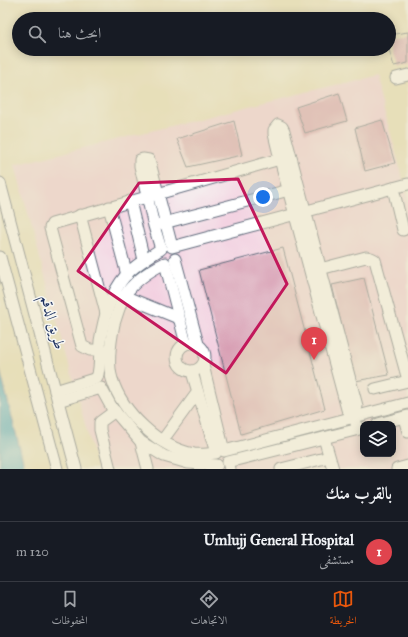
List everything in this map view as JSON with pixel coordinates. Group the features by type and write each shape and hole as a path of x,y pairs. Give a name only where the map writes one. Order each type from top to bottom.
{"street":[{"path":"396,78 408,75"},
{"path":"285,157 289,190 300,213"},
{"path":"99,350 90,350 82,346 50,228 52,224 285,157"},
{"path":"285,157 316,265 347,409 360,426"},
{"path":"170,261 159,257 166,248 166,222 149,160 143,159 140,160 140,166 154,226 166,248 176,252 170,261 147,273 134,284 124,296 112,335 110,360 112,378 125,405 145,428 162,441 175,448 222,462"},
{"name":"طريق الدقم","path":"0,183 76,469"},
{"path":"360,428 222,462 188,463 164,456 141,442 115,412 99,383 99,350 102,325 110,300 127,275 144,260 166,248 408,184"},
{"path":"393,188 403,230"},
{"path":"154,226 289,190"},
{"path":"130,201 144,260"},
{"path":"109,207 127,275"},
{"path":"80,215 106,314"},
{"path":"0,257 57,469"},
{"path":"316,265 366,257 375,260 408,380 375,390"},
{"path":"170,261 178,318 186,344"},
{"path":"170,261 198,344 206,354 205,362 197,370 192,372 182,368 177,361 180,349 186,344 198,344"},
{"path":"124,296 178,318"},
{"path":"203,365 222,462"},
{"path":"192,372 222,462"},
{"path":"57,396 99,383"},
{"path":"162,441 198,393"},
{"path":"201,469 354,417 408,403"},
{"path":"110,469 100,430 100,422 115,412"},
{"path":"390,421 406,417 408,432"},
{"path":"324,438 333,469"},
{"path":"141,442 148,469"},
{"path":"281,469 329,457"},
{"path":"397,469 408,466"}],"highlighted area":[{"path":"238,179 287,284 226,373 78,271 139,183"}],"shaded area":[{"path":"374,75 408,197 408,469 97,469 15,165"}],"water":[{"path":"0,370 25,469 0,469"}],"building":[{"path":"408,32 408,63 394,66 391,56 396,56 396,34"},
{"path":"339,93 347,121 305,133 296,107"},
{"path":"382,120 395,163 365,171 355,128"},
{"path":"234,121 242,155 188,167 177,139"},
{"path":"283,248 325,409 241,434 199,270"},
{"path":"364,278 389,375 355,381 332,285"}],"place":[{"name":"Umlujj General Hospital","path":"314,360"}]}
